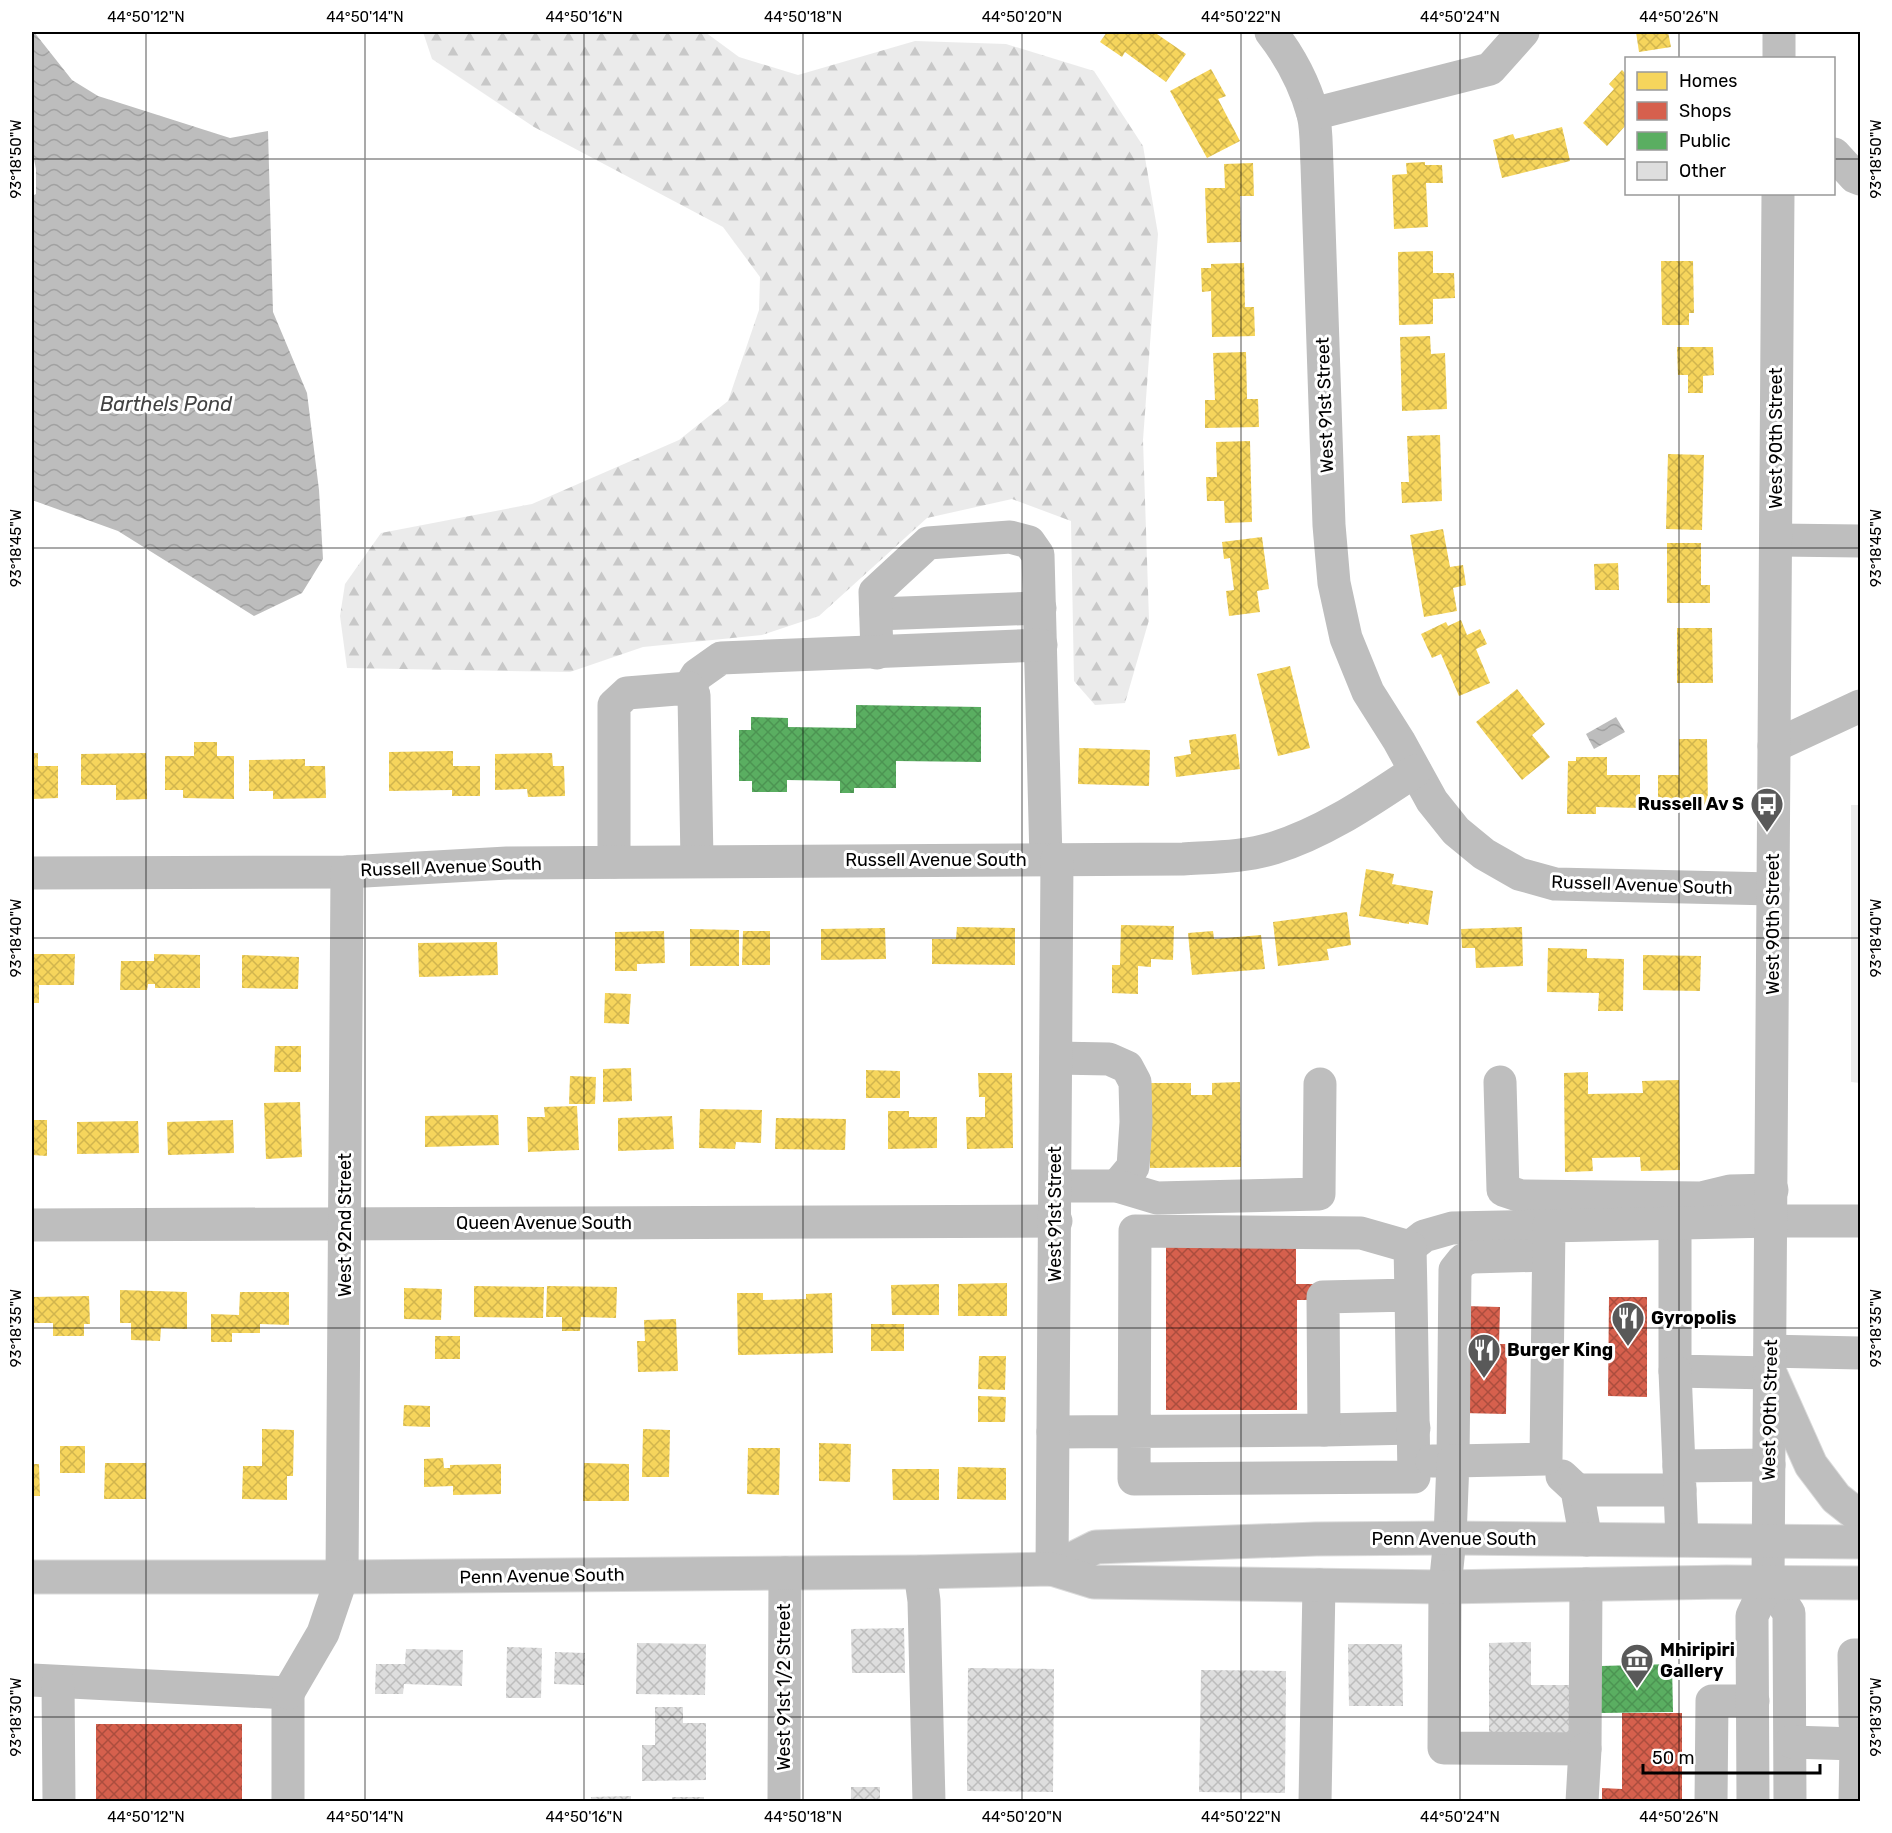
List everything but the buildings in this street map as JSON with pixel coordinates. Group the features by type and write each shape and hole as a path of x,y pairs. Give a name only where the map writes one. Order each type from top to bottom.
{"street":[{"name":"West 91st Street","path":"1271,32 1286,52 1313,114 1317,165 1329,525 1334,583 1346,638 1368,692 1415,771"},
{"path":"1313,114 1490,69 1522,32"},
{"path":"1779,32 1779,57"},
{"path":"1835,156 1855,177 1860,179"},
{"name":"West 90th Street","path":"1753,1802 1752,1616 1768,1582 1778,195"},
{"name":"West 91st Street","path":"877,653 875,592 928,543 1010,537 1029,542 1038,555 1052,859 1056,1058 1052,1569"},
{"path":"1776,540 1860,541"},
{"path":"876,614 1040,608"},
{"path":"689,688 697,675 721,658 1041,645"},
{"path":"689,688 694,695 697,861"},
{"path":"614,862 614,705 627,693 689,688"},
{"path":"1774,746 1860,706"},
{"name":"Russell Avenue South","path":"32,873 347,872 507,863 1229,857 1274,848 1326,826 1415,771 1432,801 1456,831 1484,855 1519,874 1555,885 1773,889"},
{"name":"West 92nd Street","path":"288,1693 323,1633 342,1577 347,872"},
{"path":"1056,1058 1109,1059 1127,1067 1135,1082 1137,1122 1133,1167 1117,1186"},
{"path":"1500,1082 1503,1190 1521,1196 1701,1198 1730,1191 1772,1205 1860,1221"},
{"path":"1056,1186 1117,1186 1157,1198 1319,1194 1320,1084"},
{"path":"1585,1749 1444,1748 1445,1587 1450,1538 1453,1461 1455,1270 1462,1260 1548,1240 1675,1223 1772,1205"},
{"name":"Queen Avenue South","path":"32,1225 1056,1221"},
{"path":"1675,1223 1675,1371 1682,1540"},
{"path":"1410,1247 1424,1236 1452,1228 1548,1240"},
{"path":"1135,1231 1361,1233 1410,1247 1414,1477 1134,1479 1135,1231"},
{"path":"1548,1240 1546,1459 1577,1490 1586,1540"},
{"path":"1324,1430 1323,1297 1411,1295"},
{"path":"1675,1371 1860,1353"},
{"path":"1770,1362 1811,1465 1836,1498 1860,1518"},
{"path":"1053,1432 1414,1428"},
{"path":"1414,1462 1546,1459"},
{"path":"1577,1490 1769,1465"},
{"name":"Penn Avenue South","path":"1052,1569 1096,1547 1316,1539 1860,1542"},
{"name":"Penn Avenue South","path":"32,1577 785,1574 1052,1569 1094,1582 1445,1587 1768,1582 1860,1583"},
{"path":"920,1572 924,1601 929,1802"},
{"name":"West 91st 1/2 Street","path":"784,1802 785,1574"},
{"path":"1768,1582 1789,1613 1790,1802"},
{"path":"1582,1802 1585,1749 1586,1584"},
{"path":"1315,1802 1319,1585"},
{"path":"1855,1802 1857,1730 1854,1655 1860,1655"},
{"path":"59,1802 45,1681 288,1693 288,1802"},
{"path":"1711,1802 1712,1701 1753,1701"},
{"path":"1791,1742 1857,1730"}],"green space":[{"path":"423,32 705,32 739,57 798,75 915,41 1006,44 1094,71 1143,146 1158,234 1143,440 1149,620 1125,703 1095,705 1074,681 1071,521 1012,499 927,518 819,616 762,635 643,647 570,672 347,668 340,616 345,584 381,533 532,504 679,440 728,401 759,310 760,277 723,227 534,127 432,59"},
{"path":"1851,805 1860,805 1860,1083 1851,1082"}],"water":[{"name":"Barthels Pond","path":"32,32 72,80 98,96 230,138 268,131 273,312 307,393 319,490 323,559 302,593 254,616 118,531 32,500 32,196 36,194 36,169 32,150"},
{"path":"1616,717 1625,732 1594,749 1586,734"}],"place":[{"name":"Russell Av S","path":"1767,833"},
{"name":"Gyropolis","path":"1628,1347"},
{"name":"Burger King","path":"1484,1379"},
{"name":"Mhiripiri Gallery","path":"1637,1689"}]}
